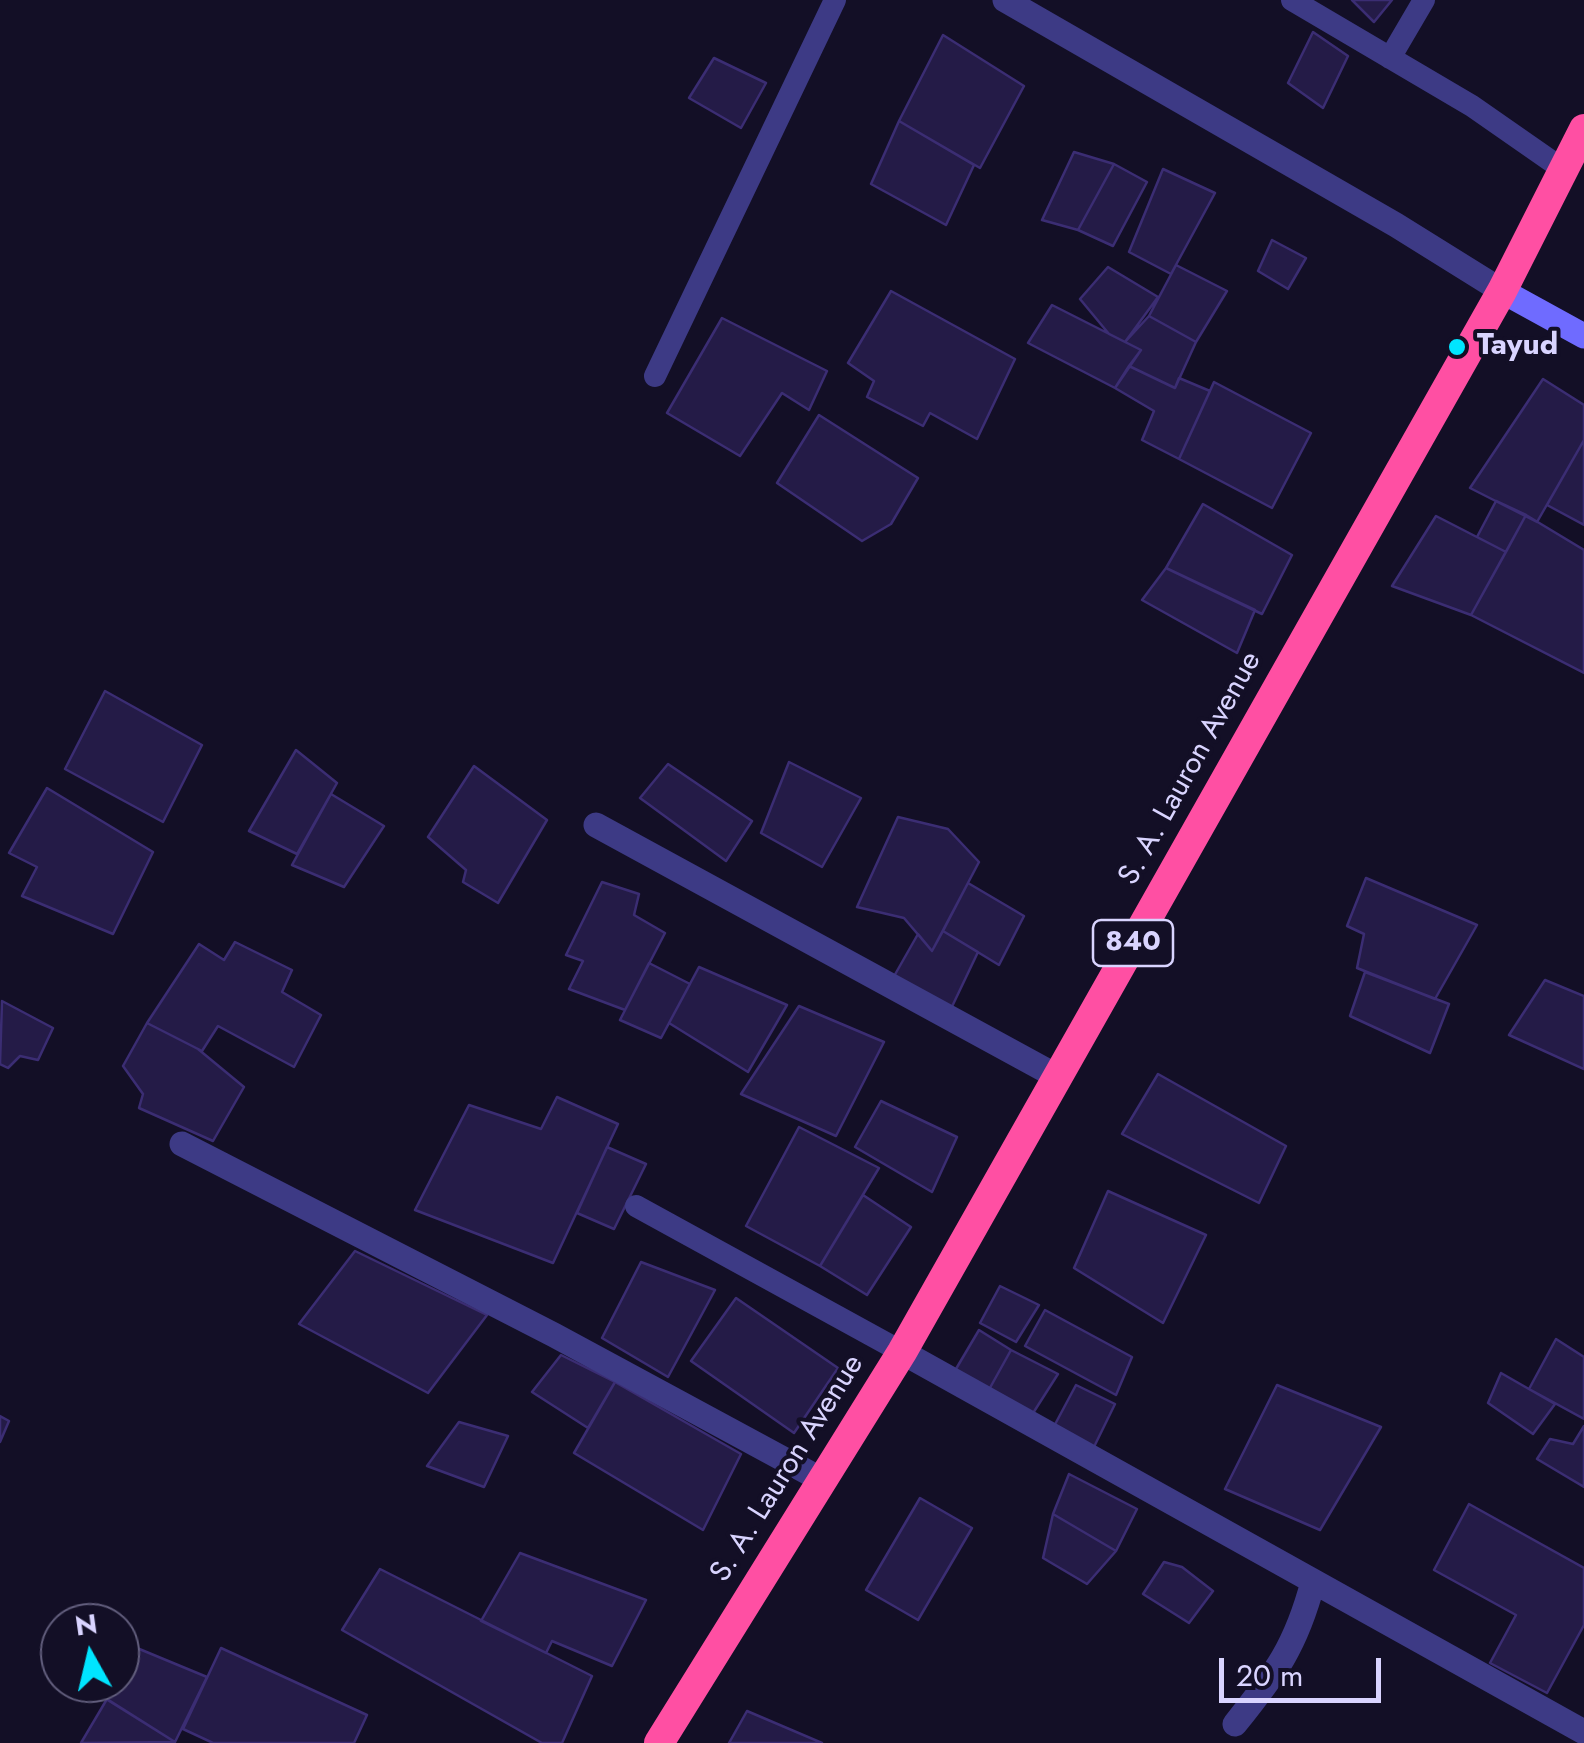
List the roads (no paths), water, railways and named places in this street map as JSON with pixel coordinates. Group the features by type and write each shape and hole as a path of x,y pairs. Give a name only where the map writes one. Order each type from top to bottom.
{"highway":[{"name":"S. A. Lauron Avenue","path":"659,1743 902,1352 1502,292 1561,168 1584,130"}],"street":[{"path":"1006,0 1396,225 1502,292 1584,336"},
{"path":"596,824 1058,1077"},
{"path":"182,1144 554,1335 822,1480"},
{"path":"902,1352 1584,1732"},
{"path":"1235,1724 1276,1674 1300,1632 1313,1582"}],"lane":[{"path":"656,376 835,0"},
{"path":"1292,0 1472,106 1561,168"},
{"path":"1390,58 1424,0"},
{"path":"636,1206 902,1352"}],"place":[{"name":"Tayud","path":"1457,347"}]}
